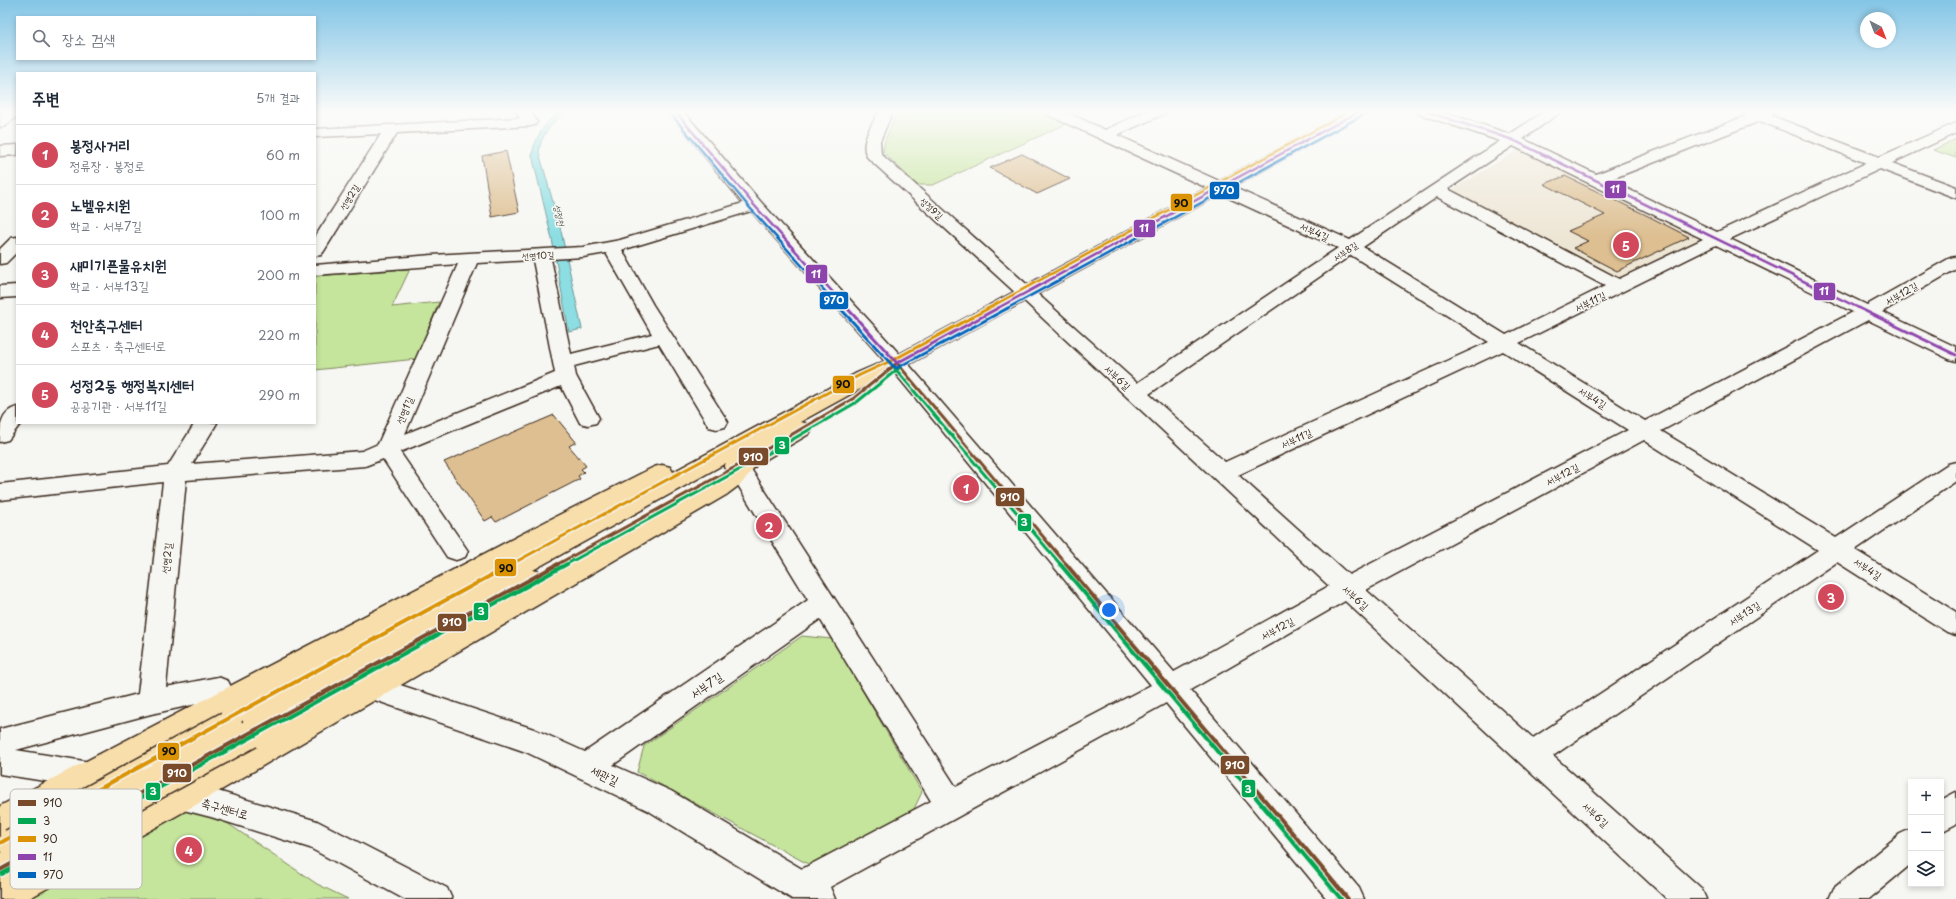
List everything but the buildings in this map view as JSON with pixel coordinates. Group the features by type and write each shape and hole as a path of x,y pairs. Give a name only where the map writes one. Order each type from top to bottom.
{"main road":[{"path":"117,789 239,729 742,460 854,398 897,363 1285,153"},
{"path":"72,789 89,775 553,528 684,462 711,451 742,460"},
{"path":"142,819 373,688 705,497 733,480 742,460"},
{"path":"0,870 10,842"},
{"path":"0,897 14,889"}],"street":[{"name":"선영2길","path":"316,249 377,153"},
{"path":"710,153 754,205 897,363 1348,899"},
{"name":"성정9길","path":"873,153 873,155 1026,292"},
{"name":"서부4길","path":"1144,153 1351,247 1646,429 1956,624"},
{"name":"서부8길","path":"1136,393 1351,247 1493,153"},
{"path":"1539,153 1956,355"},
{"path":"1594,180 1661,153"},
{"path":"1855,153 1956,193"},
{"name":"서부11길","path":"1222,473 1506,342 1620,287 1716,238 1900,153"},
{"path":"1437,190 1620,287"},
{"name":"선영10길","path":"316,270 470,258 541,256 583,252 623,245 754,205"},
{"path":"0,259 16,243"},
{"path":"611,247 664,337 717,422"},
{"path":"541,256 564,369 588,418"},
{"name":"선영1길","path":"388,449 470,258"},
{"name":"서부12길","path":"810,892 951,806 1170,688 1347,588 1868,312 1956,262"},
{"path":"0,292 16,291"},
{"name":"서부6길","path":"1026,292 1347,588 1690,899"},
{"path":"0,492 175,473 365,458 564,369 664,337"},
{"path":"0,435 16,415"},
{"name":"선영2길","path":"151,702 175,473 205,424"},
{"path":"388,449 456,551"},
{"path":"742,460 823,603 951,806"},
{"name":"서부13길","path":"1531,755 1839,550 1956,470"},
{"name":"서부7길","path":"588,766 823,603"},
{"name":"세관길","path":"373,688 534,742 588,766 660,801 810,892"},
{"path":"0,742 151,702 218,689"},
{"name":"축구센터로","path":"0,760 89,775 181,797 211,802 317,836 436,899"},
{"path":"1944,816 1956,806"},
{"path":"1845,899 1908,846"}],"shaded area":[{"path":"1513,153 1531,153 1695,233 1699,240 1622,278 1610,275 1458,197 1453,189"}],"green space":[{"path":"884,153 1003,153 933,185 917,185"},
{"path":"1941,153 1956,153 1956,158"},
{"path":"410,269 392,307 439,302 416,359 316,370 316,276"},
{"path":"802,636 832,639 922,792 914,809 818,865 808,864 637,772 644,746"},
{"path":"196,802 317,884 348,899 25,899 43,889 142,889 142,833"}],"water":[{"path":"532,153 539,153 561,231 582,329 569,332 552,239"}],"transit line":[{"name":"970","path":"704,153 750,208 893,366 897,368 1293,153"},
{"name":"11","path":"710,153 754,205 897,363 1283,153"},
{"name":"90","path":"99,789 860,375 895,359 1273,153"},
{"name":"11","path":"1540,153 1956,355"},
{"name":"910","path":"897,363 1348,899"},
{"name":"910","path":"142,792 748,460 854,398 897,363"},
{"name":"3","path":"893,366 1341,899"},
{"name":"3","path":"142,797 750,464 857,402 900,367"},
{"name":"90","path":"0,843 10,838"},
{"name":"910","path":"0,870 10,865"},
{"name":"3","path":"2,874 10,870"}],"place":[{"name":"성정2동 행정복지센터","path":"1626,245"},
{"name":"봉정사거리","path":"966,488"},
{"name":"노벨유치원","path":"769,526"},
{"name":"새미기픈물유치원","path":"1831,597"},
{"name":"천안축구센터","path":"189,850"}],"water label":[{"name":"성정천","path":"560,215"}]}
